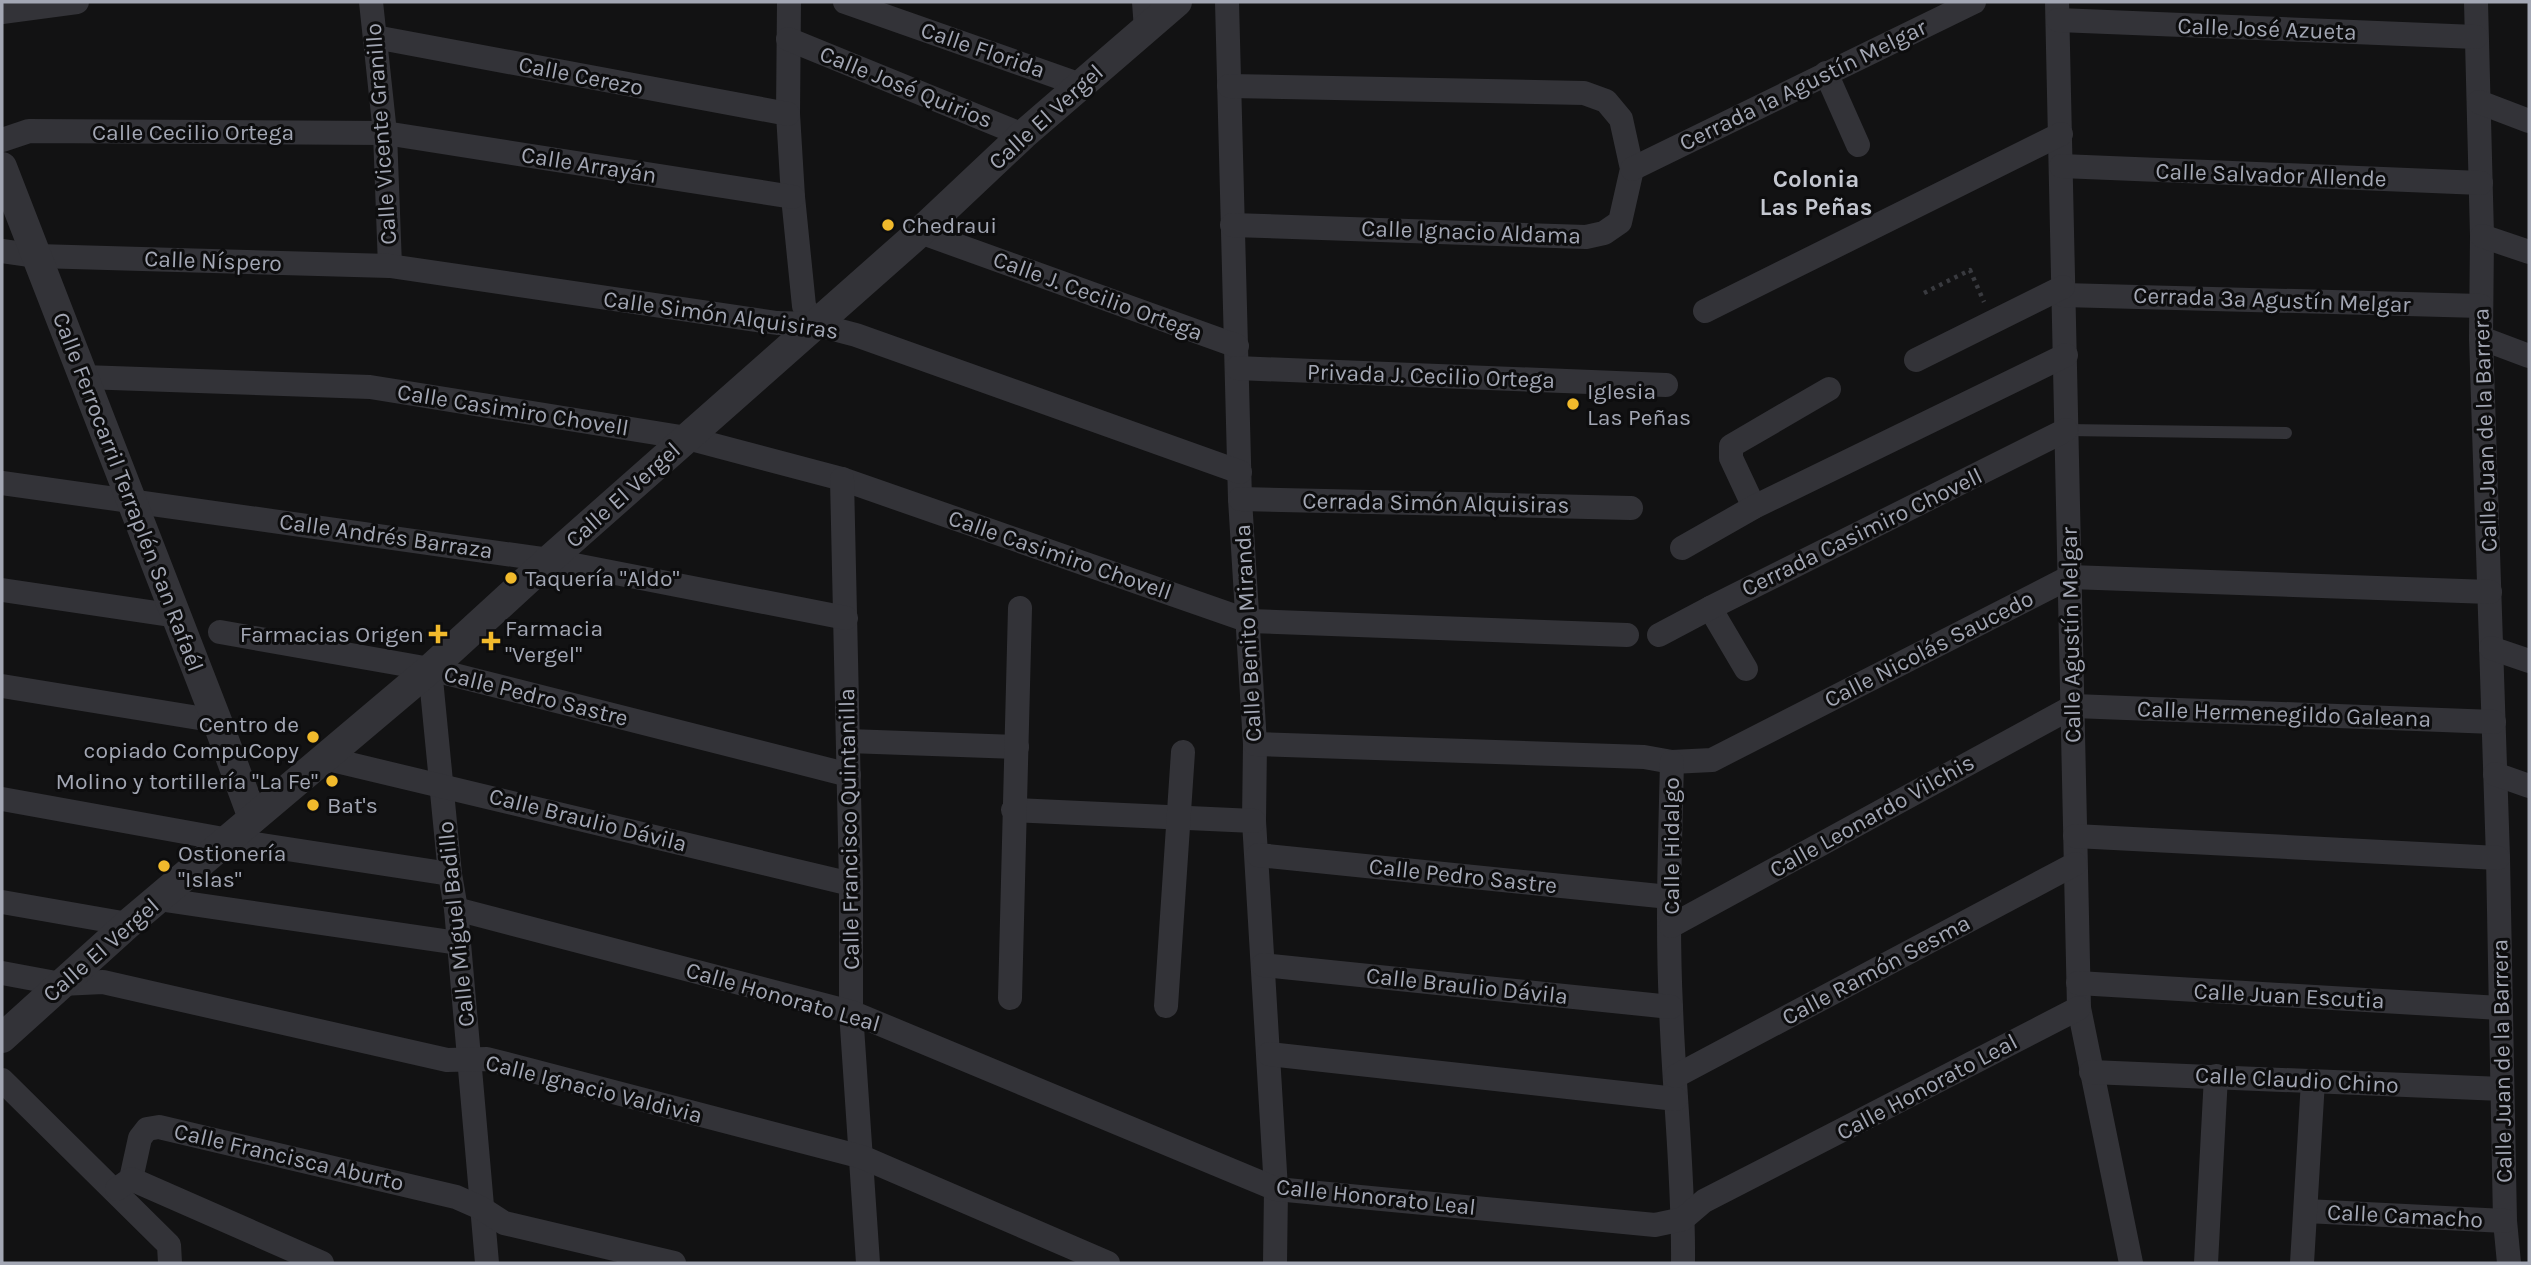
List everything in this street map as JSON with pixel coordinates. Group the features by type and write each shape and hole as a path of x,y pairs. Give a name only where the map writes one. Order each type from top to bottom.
{"street":[{"path":"2,12 77,2"},
{"name":"Calle Vicente Granillo","path":"371,2 385,133 390,266"},
{"path":"789,2 788,114 793,197 804,306 814,324"},
{"name":"Calle Florida","path":"845,2 1081,85"},
{"name":"Calle El Vergel","path":"2,1038 128,924 430,669 920,232 1023,135 1081,85 1145,15 1177,2"},
{"name":"Calle Benito Miranda","path":"1227,2 1240,499 1255,744 1254,821 1276,1189 1275,1263"},
{"name":"Cerrada 1ª Agustín Melgar","path":"1632,169 1974,2"},
{"name":"Calle Juan de la Barrera","path":"2476,2 2482,236 2481,338 2498,858 2505,1221 2509,1263"},
{"name":"Calle José Azueta","path":"2058,11 2476,37"},
{"name":"Calle Agustín Melgar","path":"2058,11 2079,1008 2131,1263"},
{"name":"Calle Cerezo","path":"375,37 788,114"},
{"name":"Calle José Quirios","path":"788,39 1023,135"},
{"path":"1826,73 1858,145"},
{"name":"Calle Ignacio Aldama","path":"1229,86 1584,93 1606,101 1621,119 1632,169 1620,222 1604,233 1586,237 1232,225"},
{"path":"2479,102 2529,121"},
{"name":"Calle Cecilio Ortega","path":"2,140 29,131 385,133"},
{"name":"Calle Arrayán","path":"385,133 793,197"},
{"path":"1705,311 2062,134"},
{"name":"Calle Salvador Allende","path":"2061,166 2481,183"},
{"name":"Calle Ferrocarril Terraplén San Rafaél","path":"2,167 253,818"},
{"name":"Calle J. Cecilio Ortega","path":"920,232 1237,357"},
{"path":"2482,236 2529,252"},
{"name":"Calle Níspero","path":"2,251 37,256 390,266"},
{"name":"Calle Simón Alquisiras","path":"390,266 777,323 814,324 856,335 1240,472"},
{"name":"Cerrada 3ª Agustín Melgar","path":"1916,360 1993,321 2063,291 2481,306"},
{"path":"2481,338 2529,356"},
{"path":"1682,548 1754,507 2066,355"},
{"name":"Privada J. Cecilio Ortega","path":"1237,357 1666,385"},
{"name":"Calle Casimiro Chovell","path":"83,377 370,387 687,438 842,479 1249,621"},
{"path":"1754,507 1731,458 1731,446 1829,389"},
{"name":"Cerrada Casimiro Chovell","path":"1659,635 2066,430"},
{"name":"Calle Francisco Quintanilla","path":"842,479 851,884 851,1012 868,1263"},
{"name":"Calle Andrés Barraza","path":"2,483 131,499 550,560 846,618"},
{"name":"Cerrada Simón Alquisiras","path":"1240,499 1631,508"},
{"name":"Calle Nicolás Saucedo","path":"1672,762 1712,760 2070,577 2490,592"},
{"path":"2,590 177,616"},
{"path":"1010,998 1020,608"},
{"path":"1710,608 1746,669"},
{"path":"1249,621 1627,635"},
{"name":"Calle Pedro Sastre","path":"220,632 430,669 849,775"},
{"path":"2491,648 2529,661"},
{"name":"Calle Miguel Badillo","path":"430,669 450,874 456,909 487,1263"},
{"path":"2,686 217,721"},
{"name":"Calle Hermenegildo Galeana","path":"2074,706 2494,722"},
{"name":"Calle Leonardo Vilchis","path":"1671,926 2074,706"},
{"path":"848,741 1017,747"},
{"name":"Calle Hidalgo","path":"1255,744 1644,757 1672,762 1669,897 1671,1007 1683,1263"},
{"path":"1166,1006 1183,752"},
{"name":"Calle Braulio Dávila","path":"324,758 851,884"},
{"path":"2495,774 2529,786"},
{"path":"2,799 229,840 450,874"},
{"path":"1013,810 1254,821"},
{"path":"2075,836 2498,858"},
{"name":"Calle Pedro Sastre","path":"1258,855 1669,897"},
{"name":"Calle Ramón Sesma","path":"1676,1087 2075,864"},
{"path":"158,899 458,943"},
{"path":"2,902 128,924"},
{"name":"Calle Honorato Leal","path":"456,909 851,1012 1276,1189 1655,1226 1683,1219 1704,1201 2079,1008"},
{"name":"Calle Braulio Dávila","path":"1263,965 1671,1007"},
{"name":"Calle Ignacio Valdivia","path":"2,973 61,984 103,982 447,1060 487,1059 862,1157 1108,1263"},
{"name":"Calle Juan Escutia","path":"2078,982 2500,1008"},
{"path":"1269,1054 1676,1087"},
{"name":"Calle Claudio Chino","path":"2091,1072 2502,1089"},
{"path":"2206,1263 2216,1076"},
{"path":"2,1080 122,1186 169,1245 170,1263"},
{"path":"2302,1263 2313,1081"},
{"name":"Calle Francisca Aburto","path":"122,1186 140,1138 147,1129 159,1127 456,1197 481,1208 504,1223 674,1263"},
{"path":"122,1186 322,1263"},
{"name":"Calle Camacho","path":"2305,1211 2505,1221"}],"lane":[{"path":"2066,430 2286,433"}],"path":[{"path":"1924,293 1970,270 1993,321"}],"place":[{"name":"Chedraui","path":"888,225"},
{"name":"Iglesia Las Peñas","path":"1573,404"},
{"name":"Taquería \"Aldo\"","path":"511,578"},
{"name":"Farmacias Origen","path":"438,634"},
{"name":"Farmacia \"Vergel\"","path":"491,641"},
{"name":"Centro de copiado CompuCopy","path":"313,737"},
{"name":"Molino y tortillería \"La Fe\"","path":"332,781"},
{"name":"Bat's","path":"313,805"},
{"name":"Ostionería \"Islas\"","path":"164,866"}],"district":[{"name":"Colonia Las Peñas","path":"1816,193"}]}
